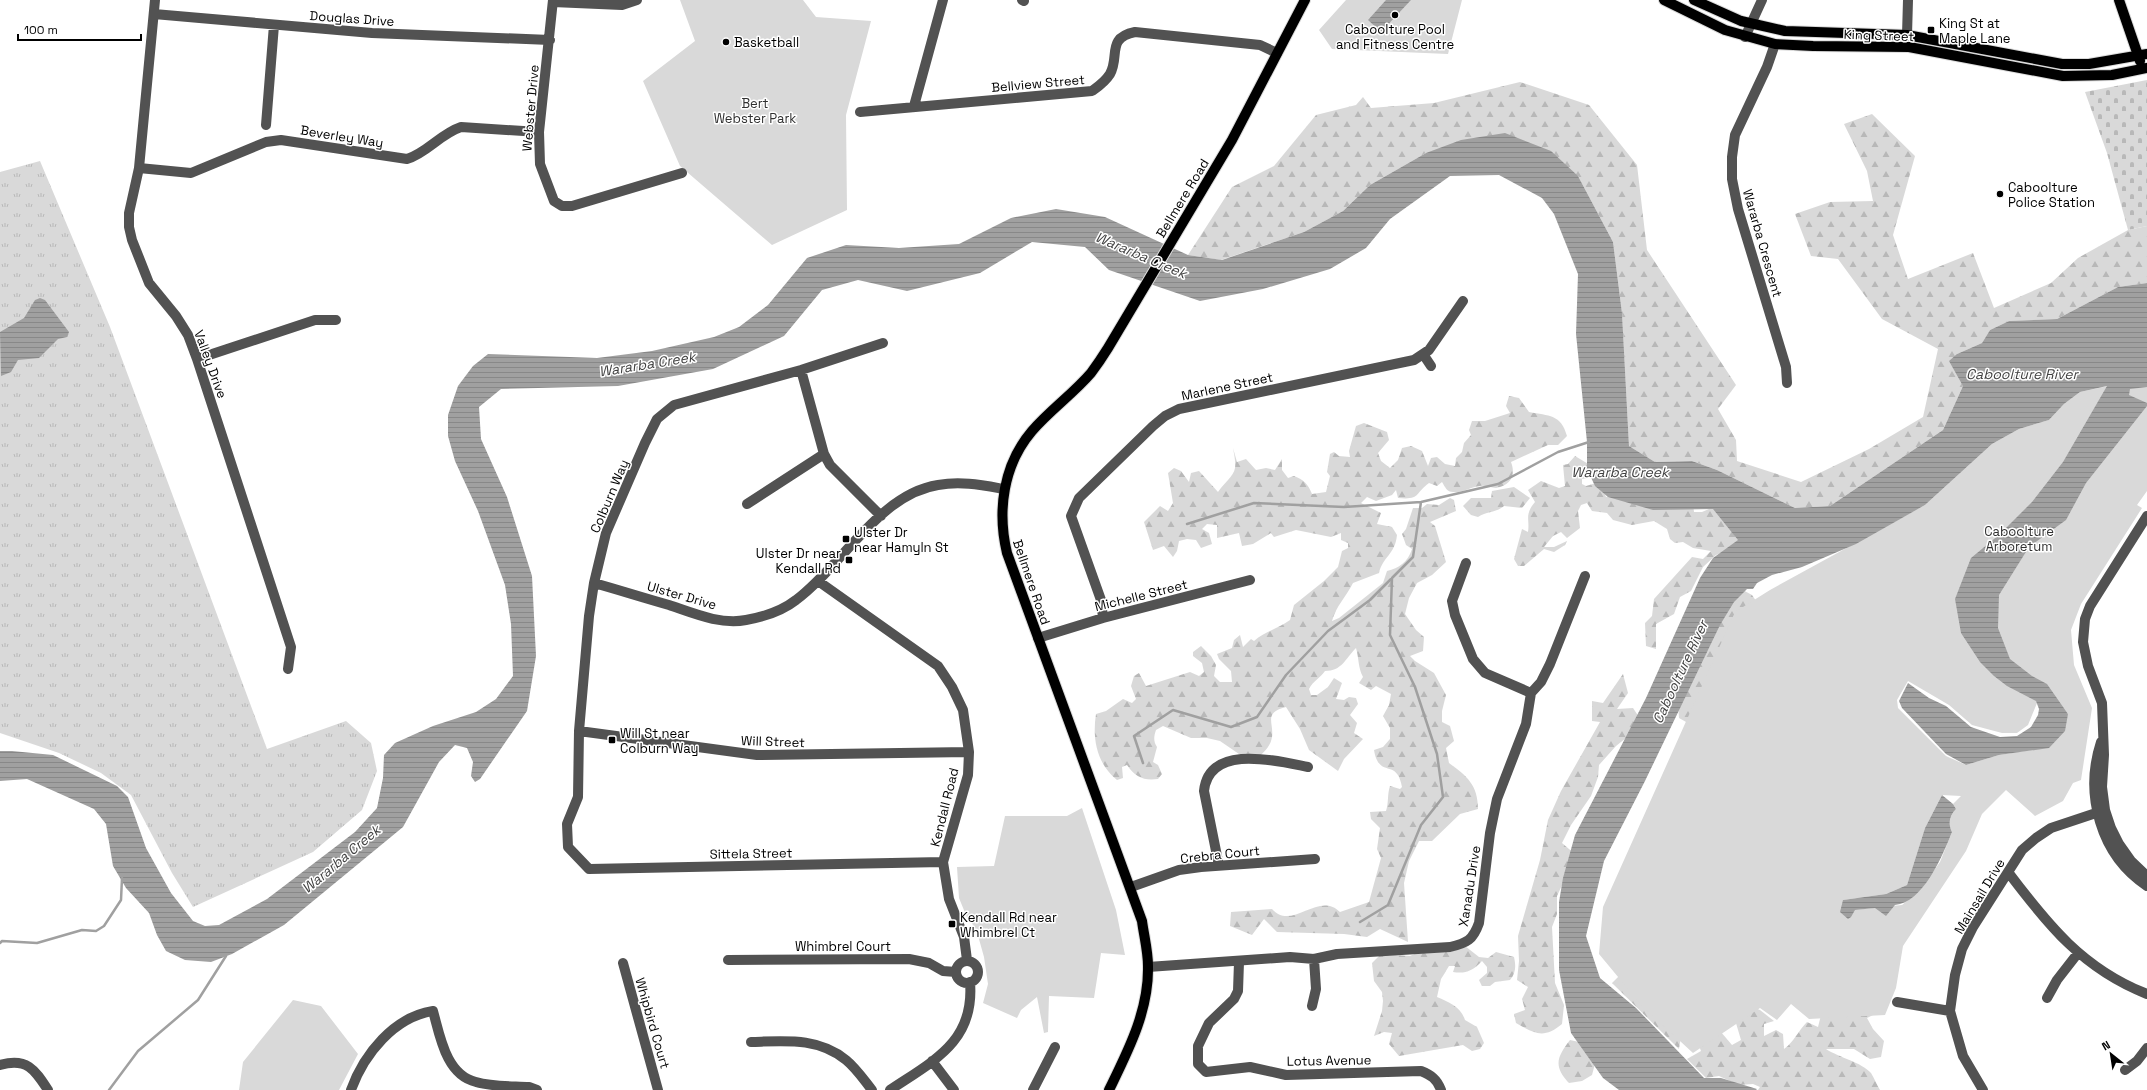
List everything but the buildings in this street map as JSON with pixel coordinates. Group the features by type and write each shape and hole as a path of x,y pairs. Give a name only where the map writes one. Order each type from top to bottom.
{"main road":[{"name":"Bellmere Road","path":"1109,1090 1136,1033 1145,999 1148,966 1142,921 1131,887 1007,553 1003,537 1004,489 1019,450 1031,432 1091,373 1108,348 1232,140 1305,0"},
{"name":"King Street","path":"1664,0 1725,30 1745,37 1775,44 1909,47 2063,76 2105,75 2145,68"},
{"name":"King Street","path":"1694,0 1751,24 1776,30 1805,33 1862,32 1906,35 2062,64 2089,64 2143,55"},
{"path":"2119,0 2143,55 2145,68"}],"street":[{"name":"Valley Drive","path":"155,0 139,168 129,213 129,227 132,240 148,284 176,316 188,335 197,358 291,647 288,669"},
{"path":"553,1 622,5 636,0"},
{"path":"914,106 943,0"},
{"path":"1745,37 1762,0"},
{"path":"1906,35 1908,0"},
{"name":"Webster Drive","path":"553,1 539,132 540,164 544,180 554,201 562,206 572,206 682,173"},
{"name":"Douglas Drive","path":"154,14 372,33 550,40"},
{"path":"266,125 274,25"},
{"name":"Bellview Street","path":"860,112 1092,91 1103,83 1111,73 1114,47 1121,38 1135,32 1260,45 1277,53"},
{"name":"Wararba Crescent","path":"1775,44 1767,68 1735,135 1732,157 1732,172 1738,209 1786,367 1786,383"},
{"name":"Beverley Way","path":"139,168 192,173 266,142 281,140 407,159 418,156 452,130 461,127 539,132"},
{"name":"Marlene Street","path":"1103,618 1101,600 1070,516 1079,498 1165,416 1179,409 1414,360 1429,350 1463,301"},
{"path":"197,358 315,320 336,320"},
{"name":"Colburn Way","path":"568,847 567,824 578,797 579,731 589,616 594,583 606,533 657,419 674,405 801,370 883,343"},
{"path":"1423,354 1431,366"},
{"path":"801,370 824,454 830,466 881,516"},
{"path":"747,504 824,454"},
{"name":"Ulster Drive","path":"594,583 717,620 745,620 777,611 796,601 818,581 881,516 899,502 917,491 936,485 960,483 1004,489"},
{"path":"2147,516 2090,606 2085,619 2083,631 2084,655 2102,703 2102,738 2104,756 2101,811 2108,843 2130,872 2147,886"},
{"path":"1466,562 1452,601 1455,615 1473,659 1485,673 1532,694"},
{"name":"Xanadu Drive","path":"1148,966 1239,962 1290,957 1314,959 1337,954 1450,946 1464,943 1475,935 1479,923 1490,833 1497,799 1526,724 1532,694 1541,682 1550,664 1585,576"},
{"name":"Michelle Street","path":"1038,638 1103,618 1250,580"},
{"name":"Kendall Road","path":"818,581 938,666 952,687 963,710 969,752 968,775 944,862 948,899 964,937 967,960"},
{"name":"Will Street","path":"579,731 757,756 969,752"},
{"path":"1219,866 1204,791 1205,780 1211,771 1231,761 1262,758 1308,767"},
{"path":"2101,811 2119,844 2131,861 2147,876"},
{"name":"Mainsail Drive","path":"1983,1090 1963,1056 1950,1011 1955,975 1962,949 1973,927 2022,850 2051,828 2101,811"},
{"name":"Sittela Street","path":"568,847 589,869 944,862"},
{"name":"Crebra Court","path":"1131,887 1179,870 1315,859"},
{"path":"2008,872 2053,929 2078,953 2109,975 2147,994"},
{"path":"2047,998 2057,980 2078,953"},
{"name":"Whimbrel Court","path":"728,960 909,959 929,963 943,971 956,972"},
{"path":"1312,1006 1316,989 1314,959"},
{"path":"967,960 973,962 978,970 977,976 970,982 962,982 956,972 959,964 967,960"},
{"name":"Lotus Avenue","path":"1239,962 1238,991 1234,999 1209,1023 1198,1046 1198,1064 1206,1072 1250,1067 1286,1074 1421,1071 1431,1075 1441,1090"},
{"name":"Whipbird Court","path":"623,963 658,1090"},
{"path":"890,1090 952,1046 964,1028 970,1006 970,982"},
{"path":"1897,1002 1950,1011"},
{"path":"351,1090 363,1063 376,1046 410,1018 420,1013 433,1011 442,1046 452,1064 463,1076 474,1082 529,1087 537,1090"},
{"path":"751,1042 803,1041 827,1047 846,1060 872,1090"},
{"path":"1033,1090 1055,1047"},
{"path":"2124,1070 2136,1061 2147,1048"},
{"path":"932,1061 954,1090"},
{"path":"0,1065 14,1062 21,1063 36,1072 48,1090"}],"green space":[{"name":"Bert Webster Park","path":"680,0 803,0 816,17 871,21 846,115 847,210 772,245 680,166 643,81 695,41"},
{"name":"Caboolture Pool and Fitness Centre","path":"1346,0 1462,0 1448,54 1332,49 1319,30"},
{"path":"2147,80 2147,226 2128,230 2107,153 2085,92"},
{"path":"1520,82 1589,105 1637,165 1647,250 1736,385 1718,409 1736,440 1737,461 1801,482 1869,449 1923,417 1938,349 1882,319 1838,259 1811,256 1795,214 1830,202 1873,201 1867,171 1844,124 1872,114 1915,156 1893,235 1908,279 1973,253 1994,308 2051,283 2078,258 2128,230 2147,226 2147,283 2118,287 2057,319 2009,321 1990,330 1982,343 1957,354 1963,386 1943,430 1830,506 1795,508 1717,470 1692,461 1655,462 1629,446 1622,313 1613,242 1578,176 1426,153 1370,185 1343,211 1304,232 1221,260 1188,255 1232,187 1274,166 1316,115 1356,105 1363,97 1371,108 1434,103"},
{"path":"40,161 110,327 267,749 346,721 371,743 377,771 362,810 313,852 193,907 172,873 131,795 101,773 59,753 0,733 0,172"},
{"name":"Caboolture Arboretum","path":"2147,384 2147,491 2137,505 2142,508 2081,604 2071,630 2074,665 2092,708 2081,780 2073,783 2063,801 2035,816 2006,790 1982,814 1966,851 1903,946 1896,988 1885,1015 1809,1019 1791,1004 1777,1020 1760,1008 1693,1053 1643,1007 1599,954 1603,907 1735,612 1770,590 1925,505 1992,444 2019,429 2049,420 2064,404 2080,392 2108,386","holes":["1908,681 1949,705 1972,725 2002,733 2017,733 2028,725 2037,703 2060,704 2068,714 2049,747 1999,755 1966,765 1946,756 1898,708 1897,700","1942,795 1961,796 1953,804 1956,809 1950,820 1952,832 1940,862 1919,891 1902,905 1854,910 1843,900 1886,894 1907,885 1925,828"]},
{"path":"1509,396 1519,398 1529,412 1553,417 1558,420 1567,436 1558,445 1548,445 1511,462 1513,471 1511,479 1501,487 1496,488 1480,486 1460,492 1451,492 1442,482 1437,486 1429,483 1414,497 1410,498 1398,498 1396,490 1392,495 1376,501 1367,497 1361,503 1381,513 1377,524 1392,527 1397,535 1396,542 1383,563 1379,573 1353,583 1336,611 1332,621 1339,618 1383,583 1387,571 1399,566 1408,558 1412,549 1406,545 1402,534 1406,529 1413,508 1422,508 1427,504 1439,505 1450,498 1454,500 1456,511 1430,522 1435,526 1446,562 1432,575 1417,583 1409,598 1405,614 1416,630 1424,637 1423,651 1410,656 1434,673 1446,695 1442,711 1442,722 1450,726 1454,741 1446,748 1449,763 1461,772 1474,787 1478,809 1460,814 1432,841 1419,841 1409,861 1404,883 1408,942 1380,929 1367,937 1344,934 1277,932 1264,919 1252,935 1230,926 1231,912 1272,909 1280,915 1288,916 1323,905 1332,906 1340,912 1369,902 1381,858 1377,849 1380,828 1371,819 1370,812 1386,811 1390,786 1400,789 1402,787 1400,778 1396,773 1384,767 1376,759 1374,750 1383,747 1390,739 1390,728 1383,716 1389,705 1391,694 1376,686 1371,690 1359,683 1363,677 1360,670 1356,648 1343,664 1335,669 1325,671 1311,686 1309,689 1311,695 1317,695 1328,687 1334,678 1342,683 1336,699 1344,700 1349,697 1356,698 1358,704 1350,715 1357,723 1354,733 1363,739 1344,759 1338,771 1309,750 1300,729 1286,707 1279,709 1272,715 1272,737 1268,748 1260,756 1239,754 1220,741 1207,738 1191,738 1163,726 1156,730 1154,736 1154,741 1157,747 1153,762 1158,765 1162,774 1158,779 1144,779 1133,773 1127,765 1122,767 1123,778 1117,780 1110,774 1101,759 1096,742 1096,714 1106,711 1123,699 1132,703 1136,699 1131,686 1134,676 1139,673 1146,686 1190,672 1199,676 1204,672 1202,663 1193,656 1193,652 1201,646 1211,656 1216,665 1214,676 1220,682 1232,682 1231,671 1219,659 1217,654 1232,648 1234,640 1240,635 1243,647 1251,639 1254,641 1290,620 1294,605 1324,581 1338,567 1342,551 1348,548 1348,543 1341,540 1341,533 1331,537 1296,530 1274,537 1271,533 1253,544 1242,546 1239,533 1217,538 1217,525 1207,524 1202,529 1209,533 1212,544 1201,548 1196,540 1187,539 1179,541 1177,551 1173,557 1164,546 1153,550 1144,522 1160,506 1168,511 1173,503 1168,473 1174,468 1181,471 1189,482 1191,473 1199,471 1218,492 1234,471 1235,463 1233,448 1237,462 1246,459 1256,470 1266,468 1275,470 1282,459 1282,470 1288,478 1294,476 1300,479 1307,485 1312,494 1326,492 1330,476 1327,472 1330,454 1334,452 1339,456 1350,457 1349,451 1356,426 1364,423 1387,432 1389,440 1378,453 1381,461 1390,468 1398,460 1402,448 1411,446 1422,451 1428,466 1431,458 1437,457 1445,464 1455,466 1456,458 1462,452 1464,443 1471,435 1469,430 1472,421 1485,421 1510,413 1506,406"},
{"path":"1575,456 1590,465 1591,473 1588,478 1582,479 1582,484 1586,486 1596,483 1603,490 1606,497 1616,494 1693,504 1694,512 1702,512 1716,506 1744,540 1730,549 1716,555 1703,567 1691,591 1680,597 1674,614 1656,624 1656,649 1646,646 1645,623 1652,616 1654,599 1692,557 1703,559 1711,551 1693,548 1683,542 1675,543 1670,539 1667,529 1654,521 1632,525 1613,520 1607,513 1592,511 1587,503 1581,505 1578,511 1580,528 1567,538 1561,532 1553,536 1544,547 1554,547 1567,541 1565,545 1554,552 1544,549 1524,566 1518,566 1514,559 1522,529 1528,532 1528,514 1535,502 1528,490 1541,481 1559,488 1565,486 1563,465 1568,464"},
{"path":"1514,487 1530,498 1522,508 1504,506 1498,510 1478,517 1471,515 1463,506 1471,498 1491,498 1492,491"},
{"path":"1741,589 1752,595 1763,611 1695,727 1679,718 1678,706 1723,609"},
{"path":"1623,674 1628,693 1617,709 1633,708 1639,717 1631,734 1616,746 1599,765 1598,777 1591,796 1571,825 1562,843 1576,855 1557,896 1557,914 1552,927 1555,983 1564,1005 1562,1024 1550,1032 1534,1032 1516,1023 1514,1014 1525,1010 1522,999 1528,987 1517,980 1519,961 1518,936 1540,860 1548,820 1561,791 1600,722 1592,721 1592,701 1603,703"},
{"path":"1082,808 1116,910 1125,955 1101,953 1094,998 1049,996 1048,1032 1044,1033 1037,997 1021,1010 1017,1018 983,1003 988,984 984,957 977,932 970,920 968,920 959,898 957,867 994,866 1005,816 1067,816"},
{"path":"1465,946 1479,957 1488,958 1496,952 1514,957 1515,960 1514,972 1510,980 1495,982 1490,986 1482,986 1479,980 1487,973 1487,967 1482,961 1472,969 1461,973 1453,972 1455,966 1449,966 1441,979 1437,997 1458,1008 1465,1020 1477,1027 1484,1043 1480,1049 1472,1051 1463,1045 1399,1056 1389,1044 1392,1033 1384,1032 1374,1036 1382,1011 1383,1001 1382,992 1374,981 1372,963 1381,954 1410,956 1423,950"},
{"path":"1625,970 1682,1030 1679,1049 1612,983"},
{"path":"293,1000 321,1006 358,1054 339,1090 239,1090 243,1062"},
{"path":"1750,1006 1760,1010 1774,1021 1764,1024 1764,1036 1776,1030 1783,1034 1784,1049 1791,1043 1807,1022 1818,1027 1822,1011 1881,1011 1867,1018 1873,1029 1884,1041 1881,1057 1870,1059 1854,1049 1826,1049 1867,1069 1871,1073 1880,1090 1758,1090 1760,1087 1753,1084 1739,1085 1719,1076 1706,1078 1687,1059 1701,1051 1697,1040 1715,1025 1732,1045 1741,1040 1733,1013"},
{"path":"1570,1040 1579,1042 1596,1060 1592,1075 1582,1081 1569,1083 1561,1072 1559,1062 1562,1052"}],"water":[{"path":"1386,0 1411,0 1381,32 1368,20"},
{"path":"1505,133 1551,151 1578,176 1613,242 1622,313 1629,446 1655,462 1692,461 1717,470 1795,508 1830,506 1943,430 1963,386 1949,361 1957,354 1982,343 1990,330 2009,321 2057,319 2118,287 2147,283 2147,387 2130,389 2129,395 2147,403 2147,406 2086,483 2066,520 2029,547 1999,595 1998,628 2010,659 2032,676 2047,684 2068,714 2065,731 2049,748 1999,755 1966,765 1946,754 1902,708 1899,701 1908,683 1929,698 1946,706 1971,727 2000,737 2017,736 2031,727 2038,715 2039,709 2036,701 2007,686 1980,662 1961,633 1955,599 1971,558 2000,534 2032,502 2063,462 2107,386 2080,392 2064,404 2049,420 2019,429 1992,444 1925,505 1856,544 1802,567 1772,575 1757,583 1753,589 1747,589 1734,602 1720,625 1645,781 1604,861 1586,936 1600,978 1636,1008 1704,1078 1721,1078 1757,1089 1756,1090 1619,1090 1603,1078 1571,1033 1559,970 1559,902 1563,878 1575,835 1646,698 1700,578 1713,558 1738,540 1713,509 1653,510 1608,497 1595,486 1587,469 1587,442 1576,334 1578,274 1554,214 1542,198 1499,175 1450,176 1390,219 1366,248 1330,269 1263,289 1200,301 1109,270 1085,247 1032,242 980,273 907,291 858,280 822,290 784,336 713,369 618,386 501,389 479,407 481,439 507,497 532,576 536,656 527,711 480,779 475,782 471,776 473,762 467,748 455,745 439,762 403,827 284,925 232,954 211,962 185,960 166,951 157,935 149,913 126,888 113,866 106,824 94,809 27,779 0,781 0,751 12,751 53,755 117,786 128,797 146,848 171,893 193,921 205,926 219,925 267,899 355,832 377,808 383,778 384,755 395,743 433,726 476,712 496,699 513,676 511,624 505,585 478,511 455,461 448,436 448,415 458,386 473,366 488,354 597,358 652,351 714,337 739,327 768,305 807,258 846,245 899,248 959,244 1011,218 1056,209 1105,217 1188,255 1222,260 1304,232 1343,211 1370,185 1426,153 1461,140"},
{"path":"40,298 45,300 69,332 67,337 58,339 39,358 18,360 11,372 1,376 0,332 24,318 35,300"},
{"path":"1942,795 1953,804 1956,809 1950,820 1952,832 1937,865 1923,887 1905,902 1895,905 1886,916 1875,908 1855,910 1848,919 1840,912 1843,900 1886,894 1907,885 1925,828"}],"waterway":[{"path":"1187,524 1254,503 1344,507 1421,502 1498,484 1558,452 1589,442"},
{"path":"1143,763 1134,736 1173,710 1231,727 1257,717 1286,675 1328,631 1370,600 1413,557 1421,502"},
{"path":"1360,922 1388,905 1421,825 1443,797 1437,754 1415,687 1390,635 1392,578"},
{"path":"0,943 2,941 37,943 82,930 96,931 104,926 121,900 122,878"},
{"path":"109,1090 138,1051 198,1000 226,956"}],"place":[{"name":"Caboolture Pool and Fitness Centre","path":"1395,15"},
{"name":"King St at Maple Lane","path":"1931,30"},
{"name":"Basketball","path":"726,42"},
{"name":"Caboolture Police Station","path":"2000,194"},
{"name":"Ulster Dr near Hamyln St","path":"846,539"},
{"name":"Ulster Dr near Kendall Rd","path":"849,560"},
{"name":"Will St near Colburn Way","path":"612,740"},
{"name":"Kendall Rd near Whimbrel Ct","path":"952,924"}],"water label":[{"name":"Wararba Creek","path":"1141,255"},
{"name":"Wararba Creek","path":"647,364"},
{"name":"Caboolture River","path":"2022,374"},
{"name":"Wararba Creek","path":"1620,472"},
{"name":"Caboolture River","path":"1680,672"},
{"name":"Wararba Creek","path":"341,859"}]}
